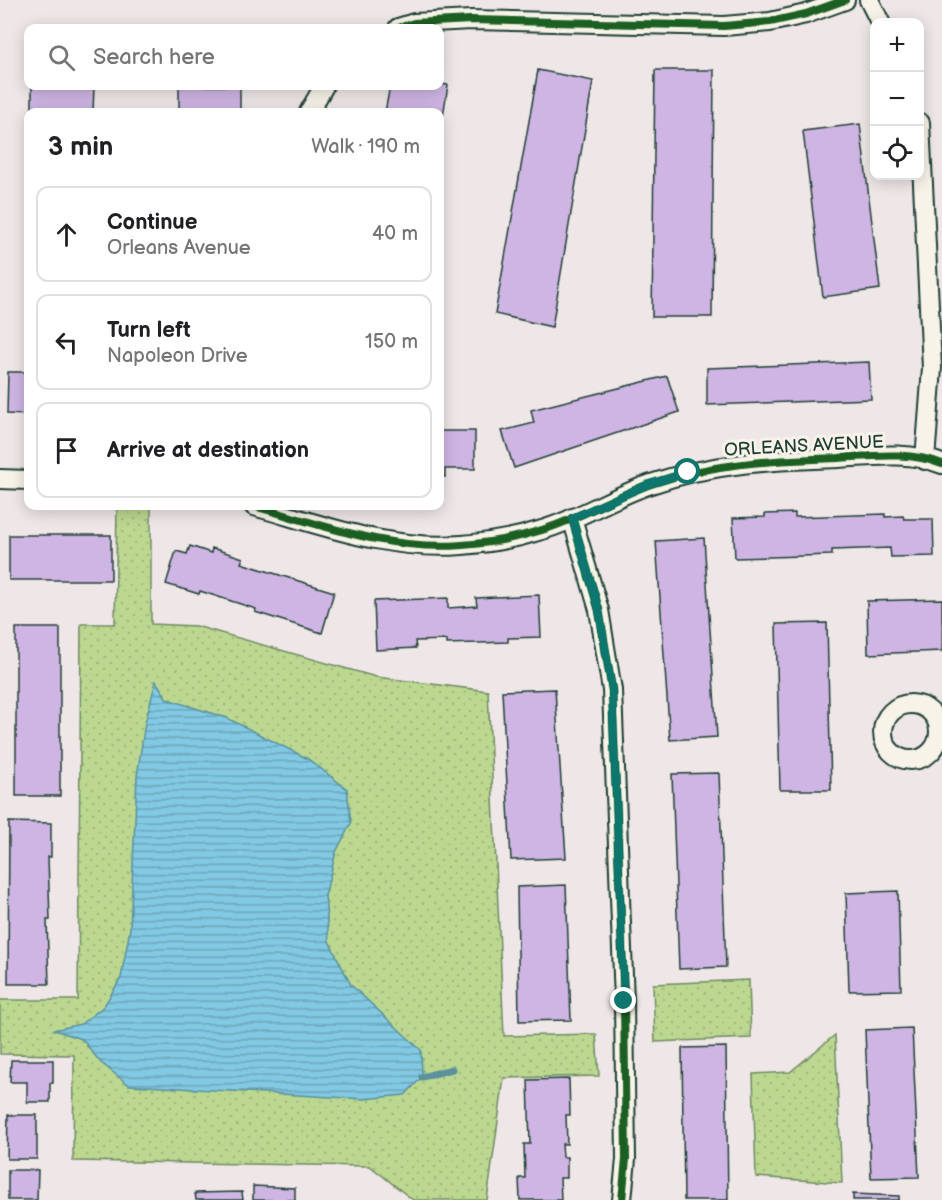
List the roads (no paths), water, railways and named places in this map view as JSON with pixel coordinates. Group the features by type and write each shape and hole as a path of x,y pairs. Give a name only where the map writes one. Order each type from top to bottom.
{"street":[{"path":"411,24 471,20 724,26 779,20 806,14 845,0"},
{"path":"869,0 878,18"},
{"path":"311,108 322,90"},
{"path":"920,126 932,368 934,462"},
{"name":"ORLEANS AVENUE","path":"268,510 364,538 420,546 462,545 543,530 649,484 716,466 763,461 886,456 934,462"},
{"path":"0,479 24,480"},
{"path":"572,518 599,610 612,690 624,1001 626,1159 622,1200"}],"water":[{"path":"156,681 167,699 227,718 308,759 347,789 351,823 336,852 325,896 329,941 351,985 421,1050 422,1077 405,1095 364,1099 129,1085 100,1062 82,1039 54,1030 81,1024 104,1006 121,978 130,929 137,776 145,723"}],"waterway":[{"path":"422,1077 452,1069"}]}
